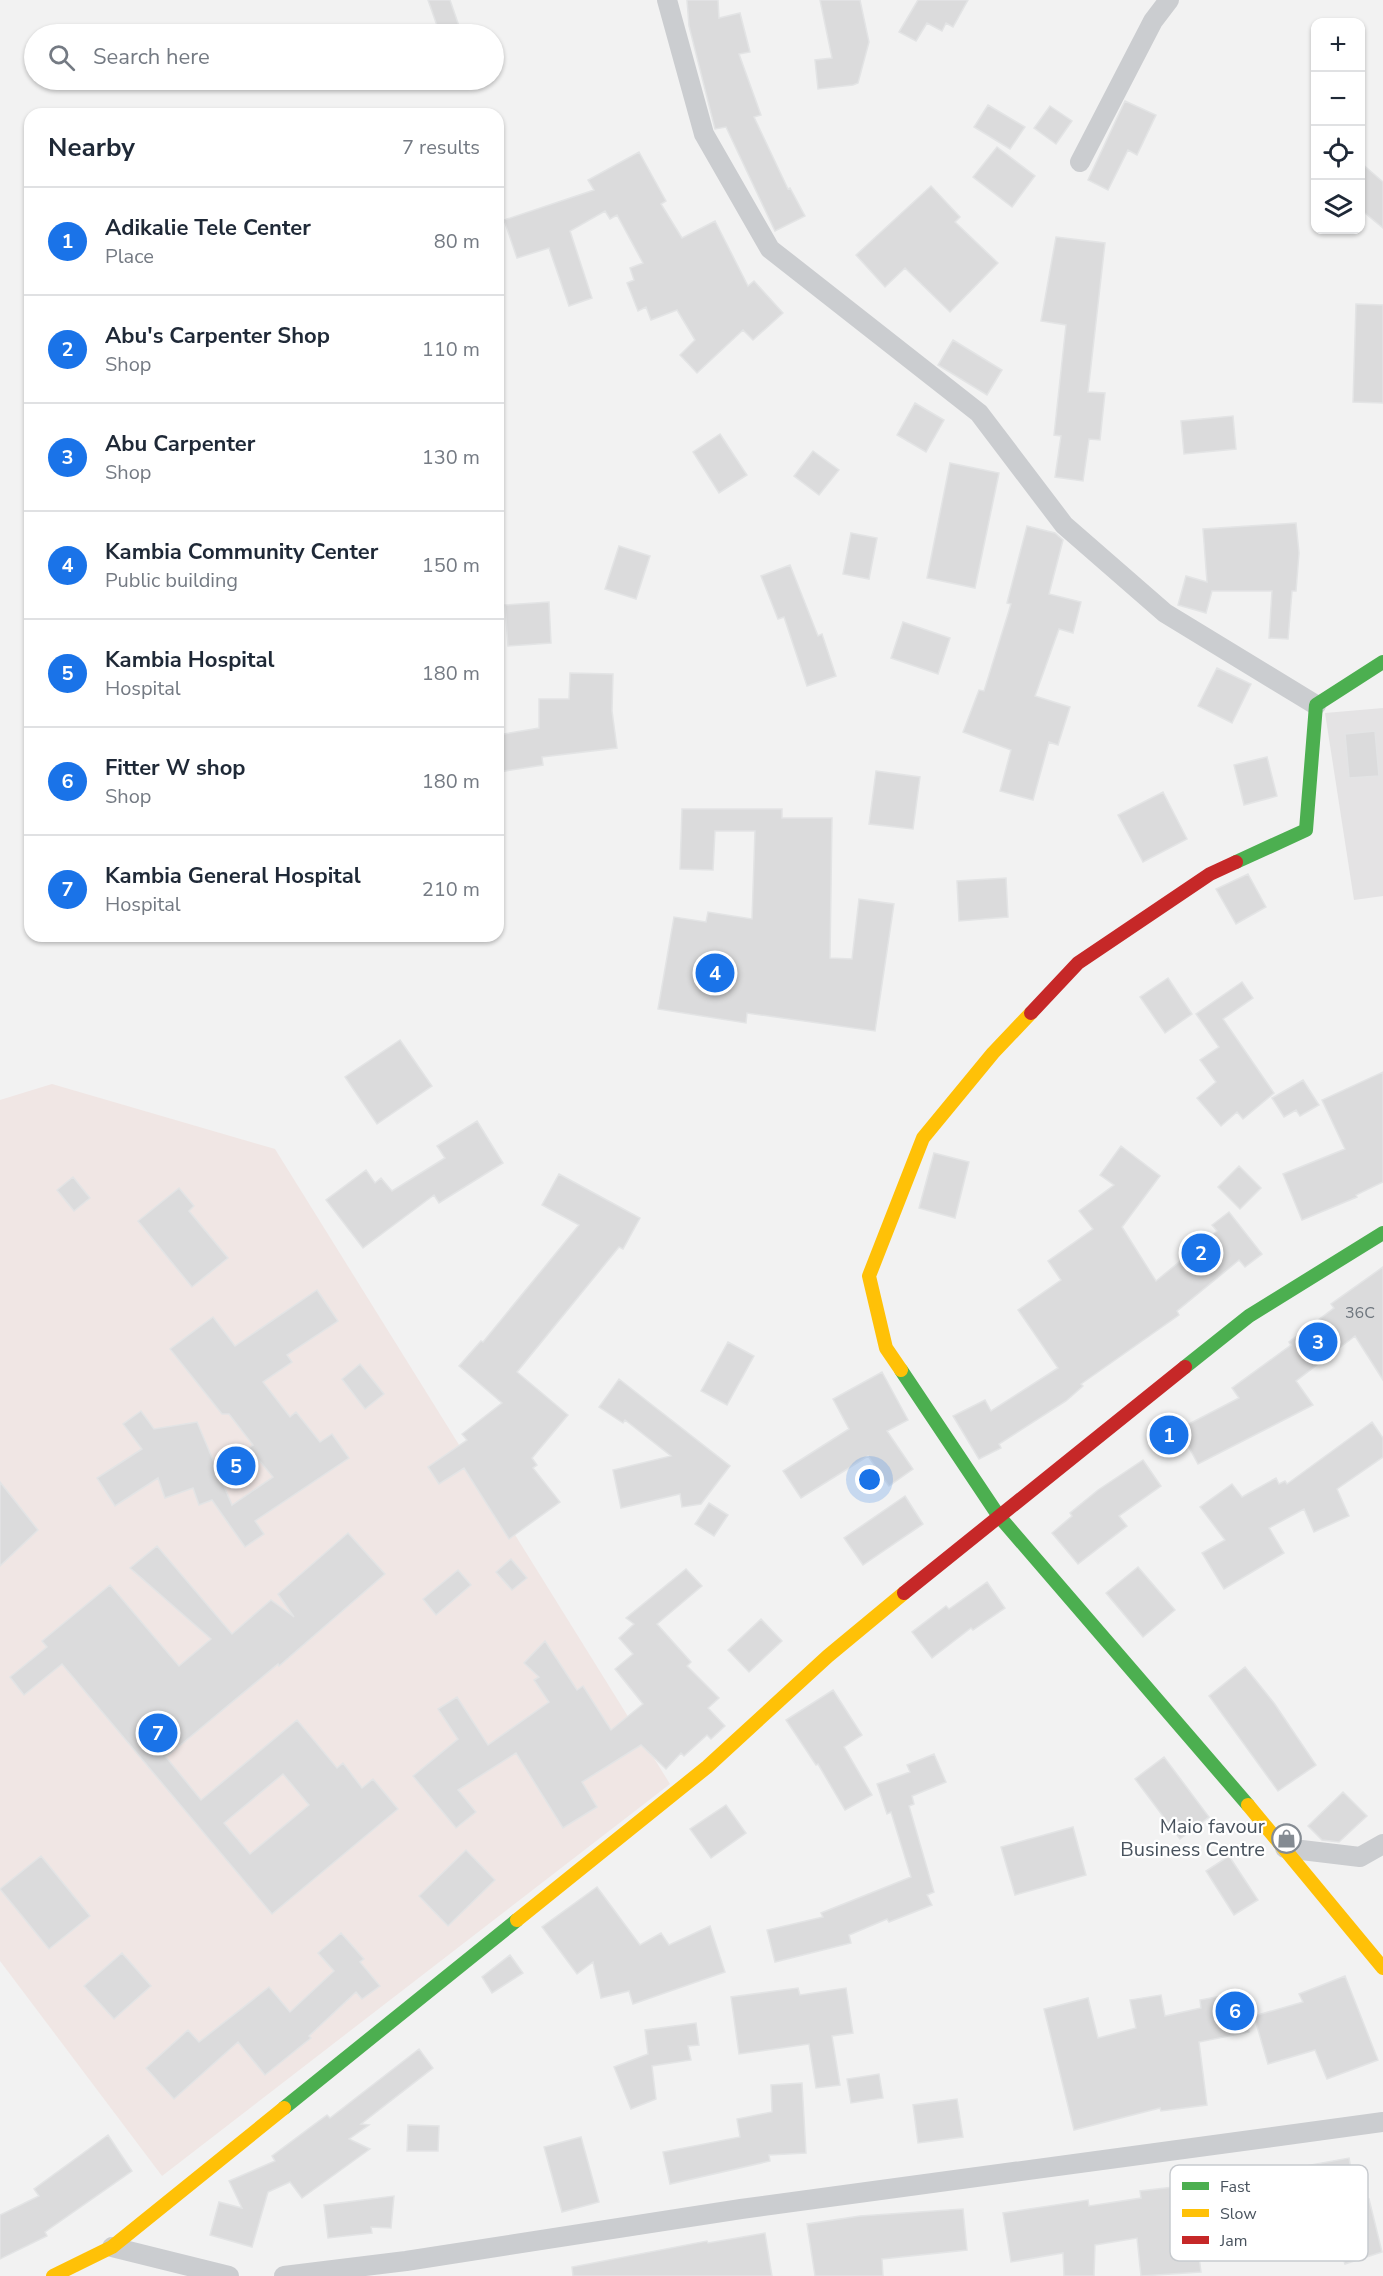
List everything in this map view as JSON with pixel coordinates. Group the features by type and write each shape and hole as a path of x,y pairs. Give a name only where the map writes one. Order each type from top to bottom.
{"street":[{"path":"668,0 704,134 770,249 979,413 1064,525 1165,614 1316,705"},
{"path":"1080,162 1153,21 1169,0"},
{"path":"1316,705 1383,663"},
{"path":"1316,705 1306,831 1210,874 1078,963 993,1053 923,1138 869,1276 886,1348 998,1515 1285,1848 1383,1968"},
{"path":"53,2276 112,2247 707,1767 828,1656 998,1515 1249,1316 1383,1233"},
{"path":"1285,1848 1360,1857 1383,1844"},
{"path":"284,2276 406,2261 823,2198 1382,2125"},
{"path":"112,2247 230,2276"}],"shaded area":[{"path":"1383,708 1383,896 1354,900 1325,713"},
{"path":"52,1084 275,1149 670,1784 162,2176 0,1961 0,1100"}],"building":[{"path":"428,0 450,0 458,24 436,24"},
{"path":"687,0 718,0 719,18 740,13 750,52 739,54 761,115 754,117 788,189 790,188 805,216 775,231 726,127 715,129 689,26"},
{"path":"820,0 860,0 869,42 858,83 818,89 815,60 832,58"},
{"path":"918,0 968,0 953,27 946,23 942,31 927,23 916,41 899,32"},
{"path":"1125,101 1156,115 1137,155 1128,150 1108,190 1088,180"},
{"path":"988,105 1025,127 1010,149 974,127"},
{"path":"1050,106 1072,121 1056,144 1034,128"},
{"path":"997,147 1035,176 1012,207 973,177"},
{"path":"639,152 666,201 661,204 682,238 715,221 748,286 754,281 783,313 753,340 743,330 697,373 680,355 695,340 677,310 651,320 646,307 638,311 627,283 634,280 630,268 643,263 617,215 610,219 605,211 570,231 592,298 569,306 549,248 517,258 504,220 594,190 588,180"},
{"path":"1365,166 1383,182 1383,228 1365,213"},
{"path":"931,186 960,217 955,222 998,263 950,312 905,268 885,287 856,255"},
{"path":"1056,237 1105,243 1088,392 1105,393 1100,440 1089,439 1083,481 1055,477 1061,436 1054,435 1066,325 1041,321"},
{"path":"1356,304 1383,305 1383,403 1353,402"},
{"path":"953,340 1002,370 987,395 938,365"},
{"path":"915,403 944,420 926,452 897,435"},
{"path":"1233,416 1236,449 1184,454 1181,421"},
{"path":"720,434 747,475 719,493 693,452"},
{"path":"813,451 839,470 819,495 794,476"},
{"path":"950,463 999,473 975,588 927,578"},
{"path":"1296,523 1299,553 1296,591 1292,591 1288,639 1269,638 1272,591 1212,591 1206,613 1178,605 1186,576 1207,582 1203,529"},
{"path":"1027,526 1055,533 1063,540 1049,594 1081,602 1073,633 1059,629 1035,696 1070,707 1058,745 1049,742 1033,800 1000,791 1011,750 963,732 979,690 984,691 1011,604 1007,603"},
{"path":"851,533 877,538 869,579 843,574"},
{"path":"619,546 650,556 636,599 605,589"},
{"path":"790,565 818,636 822,634 836,676 807,686 784,617 778,619 761,576"},
{"path":"549,602 551,643 508,646 505,605"},
{"path":"903,622 950,638 938,674 891,658"},
{"path":"1217,668 1251,684 1232,723 1198,706"},
{"path":"570,673 613,674 612,711 617,748 542,757 543,765 504,771 504,734 539,728 539,699 569,699"},
{"path":"1375,731 1379,776 1349,778 1345,734"},
{"path":"1267,757 1277,796 1244,805 1234,765"},
{"path":"876,771 920,777 913,829 869,824"},
{"path":"1163,792 1187,839 1143,862 1118,815"},
{"path":"682,809 782,809 782,818 832,818 830,958 852,959 859,899 894,904 875,1031 747,1013 746,1023 658,1009 674,917 706,922 708,912 752,919 755,831 715,831 713,870 680,869"},
{"path":"1248,874 1266,907 1236,924 1216,889"},
{"path":"1006,878 1008,917 959,921 957,881"},
{"path":"1168,978 1192,1014 1165,1033 1140,997"},
{"path":"1242,982 1253,998 1223,1019 1274,1093 1243,1119 1237,1112 1221,1126 1197,1098 1216,1082 1200,1060 1219,1047 1196,1014"},
{"path":"400,1040 432,1086 377,1124 345,1077"},
{"path":"1383,1072 1383,1182 1356,1195 1357,1197 1302,1220 1283,1174 1345,1149 1322,1100"},
{"path":"1303,1080 1319,1105 1300,1116 1296,1110 1284,1117 1272,1098"},
{"path":"477,1121 503,1163 439,1203 434,1195 363,1248 326,1200 366,1170 375,1183 381,1178 392,1191 445,1158 437,1146"},
{"path":"1121,1146 1160,1176 1122,1227 1156,1281 1217,1231 1212,1225 1229,1212 1262,1254 1245,1267 1239,1260 1177,1311 1179,1315 1081,1384 1083,1386 1066,1401 999,1444 1001,1448 979,1459 953,1416 985,1400 991,1411 1058,1368 1018,1310 1061,1280 1048,1261 1093,1229 1079,1211 1114,1185 1100,1175"},
{"path":"934,1153 969,1162 955,1218 919,1208"},
{"path":"1239,1166 1261,1188 1240,1209 1218,1187"},
{"path":"559,1174 640,1218 623,1249 619,1247 517,1372 568,1415 532,1458 537,1465 533,1468 560,1502 509,1539 464,1468 439,1484 428,1467 467,1440 462,1434 502,1403 459,1366 481,1341 483,1342 579,1225 542,1205"},
{"path":"73,1177 90,1198 74,1211 57,1190"},
{"path":"179,1188 194,1206 189,1211 228,1258 192,1287 138,1221"},
{"path":"1383,1267 1383,1380 1355,1336 1296,1381 1313,1405 1198,1464 1179,1429 1239,1398 1232,1388 1291,1345 1289,1342 1334,1308 1331,1304"},
{"path":"317,1290 338,1321 287,1355 292,1362 263,1382 290,1417 296,1412 320,1442 332,1434 349,1458 255,1521 264,1534 245,1547 212,1500 199,1505 193,1488 165,1498 158,1478 115,1506 97,1478 142,1449 123,1424 141,1411 154,1429 197,1422 232,1505 273,1477 249,1448 253,1445 229,1414 222,1414 170,1349 213,1317 235,1346"},
{"path":"728,1342 754,1356 727,1405 701,1391"},
{"path":"360,1364 384,1394 365,1409 342,1379"},
{"path":"882,1372 908,1420 887,1431 913,1469 889,1486 868,1456 801,1498 783,1471 849,1429 833,1399"},
{"path":"619,1379 730,1466 701,1504 682,1507 680,1494 621,1508 613,1470 671,1456 625,1420 623,1423 599,1407"},
{"path":"1372,1422 1383,1438 1383,1457 1337,1489 1349,1516 1314,1532 1304,1509 1269,1528 1284,1553 1224,1589 1202,1553 1225,1540 1200,1507 1232,1484 1242,1497 1276,1478 1279,1484 1285,1481 1287,1484"},
{"path":"1143,1460 1161,1486 1119,1516 1127,1526 1078,1564 1052,1533 1072,1516 1070,1513 1098,1490"},
{"path":"0,1482 38,1530 0,1566"},
{"path":"905,1496 923,1524 863,1565 844,1538"},
{"path":"709,1503 728,1515 714,1536 695,1524"},
{"path":"348,1533 385,1574 279,1666 278,1664 166,1757 201,1800 297,1720 337,1768 343,1763 362,1788 373,1779 398,1809 272,1914 62,1664 24,1695 10,1677 47,1647 42,1641 110,1585 179,1666 211,1639 130,1568 157,1546 232,1634 271,1600 294,1617 278,1594","holes":["283,1774 309,1805 250,1854 224,1823"]},
{"path":"511,1559 527,1578 512,1590 496,1572"},
{"path":"1138,1567 1175,1610 1143,1637 1106,1593"},
{"path":"686,1569 702,1586 657,1624 691,1662 687,1666 719,1698 708,1708 725,1726 711,1739 707,1735 684,1756 681,1753 666,1769 641,1745 582,1782 597,1807 563,1828 516,1753 458,1790 476,1812 456,1828 413,1776 458,1739 438,1709 457,1697 488,1745 549,1702 534,1680 539,1677 524,1663 545,1641 577,1690 583,1686 611,1730 643,1704 615,1669 633,1654 619,1638 634,1624 626,1618"},
{"path":"458,1570 471,1585 436,1615 423,1599"},
{"path":"987,1582 1005,1608 973,1630 971,1628 932,1658 912,1632 946,1606 949,1609"},
{"path":"761,1619 782,1641 749,1672 728,1650"},
{"path":"1245,1667 1274,1703 1316,1765 1278,1791 1209,1696"},
{"path":"833,1690 862,1735 844,1747 872,1795 845,1810 818,1764 816,1765 786,1720"},
{"path":"934,1754 946,1782 912,1796 914,1804 909,1806 934,1892 927,1895 932,1905 889,1922 887,1919 849,1935 851,1943 775,1962 767,1930 823,1917 821,1913 911,1877 891,1812 887,1814 877,1784 910,1772 907,1765"},
{"path":"1164,1757 1209,1817 1180,1839 1135,1779"},
{"path":"1343,1792 1367,1816 1339,1842 1322,1840 1308,1826"},
{"path":"726,1805 746,1833 711,1858 690,1829"},
{"path":"1073,1827 1086,1875 1015,1895 1001,1847"},
{"path":"466,1850 495,1880 448,1926 419,1896"},
{"path":"41,1856 90,1916 49,1949 0,1889"},
{"path":"1229,1856 1258,1900 1234,1915 1206,1871"},
{"path":"597,1887 640,1945 661,1933 669,1945 710,1926 725,1972 633,2004 629,1991 601,1998 593,1962 577,1974 542,1927"},
{"path":"341,1933 364,1959 360,1962 380,1986 362,1999 356,1992 309,2036 311,2038 265,2075 238,2042 174,2099 146,2068 188,2030 199,2042 269,1987 290,2012 334,1971 318,1953"},
{"path":"122,1953 151,1986 114,2019 84,1986"},
{"path":"510,1955 523,1973 492,1993 482,1977"},
{"path":"1345,1976 1378,2060 1327,2079 1315,2050 1268,2064 1254,2016 1303,2002 1299,1994"},
{"path":"798,1988 800,1995 846,1988 853,2033 832,2036 840,2085 816,2088 809,2044 739,2054 731,1997"},
{"path":"1242,1992 1249,2032 1199,2042 1207,2105 1161,2111 1160,2108 1074,2130 1044,2009 1088,1998 1098,2038 1136,2028 1130,2000 1161,1995 1165,2016 1201,2008 1200,2000"},
{"path":"696,2023 699,2045 688,2046 691,2060 652,2066 656,2099 631,2109 614,2067 648,2054 645,2030"},
{"path":"419,2049 433,2068 361,2124 369,2125 349,2139 370,2149 302,2198 290,2182 268,2192 252,2247 210,2235 219,2202 242,2208 229,2181 275,2161 272,2156 327,2115 330,2118"},
{"path":"879,2074 883,2098 851,2103 847,2079"},
{"path":"802,2083 806,2153 769,2155 770,2161 670,2184 663,2152 740,2137 737,2119 772,2112 771,2085"},
{"path":"957,2099 963,2137 918,2143 913,2105"},
{"path":"408,2125 439,2126 438,2151 407,2151"},
{"path":"108,2135 132,2171 45,2232 47,2236 0,2259 0,2215 39,2196 34,2189"},
{"path":"581,2137 599,2202 562,2212 544,2147"},
{"path":"1349,2158 1350,2165 1310,2165"},
{"path":"1170,2187 1170,2261 1200,2261 1201,2272 1141,2276 1137,2238 1095,2245 1094,2276 1064,2276 1063,2253 1011,2262 1003,2213 1088,2200 1089,2206 1141,2198 1140,2191"},
{"path":"394,2196 391,2228 371,2227 372,2233 328,2238 324,2205"},
{"path":"1368,2199 1369,2199 1382,2252 1368,2257"},
{"path":"963,2209 967,2250 882,2259 883,2276 815,2276 807,2224 860,2216"},
{"path":"765,2233 772,2276 573,2276 572,2267 707,2241 708,2243"}],"traffic: fast":[{"path":"1236,862 1306,830 1316,705 1383,662"},
{"path":"1185,1367 1249,1316 1383,1233"},
{"path":"901,1370 998,1515 1248,1805"},
{"path":"284,2108 517,1920"}],"traffic: slow":[{"path":"901,1370 886,1348 869,1276 923,1138 993,1053 1031,1013"},
{"path":"517,1920 707,1767 828,1656 904,1593"},
{"path":"1248,1805 1383,1968"},
{"path":"53,2276 112,2247 284,2108"}],"traffic: jam":[{"path":"1031,1013 1078,963 1210,874 1236,862"},
{"path":"904,1593 1185,1367"}],"place":[{"name":"Kambia Community Center","path":"715,973"},
{"name":"Abu's Carpenter Shop","path":"1201,1253"},
{"name":"Abu Carpenter","path":"1318,1342"},
{"name":"Adikalie Tele Center","path":"1169,1435"},
{"name":"Kambia Hospital","path":"236,1466"},
{"name":"Kambia General Hospital","path":"158,1733"},
{"name":"Maio favour Business Centre","path":"1286,1838"},
{"name":"Fitter W shop","path":"1235,2011"}]}
